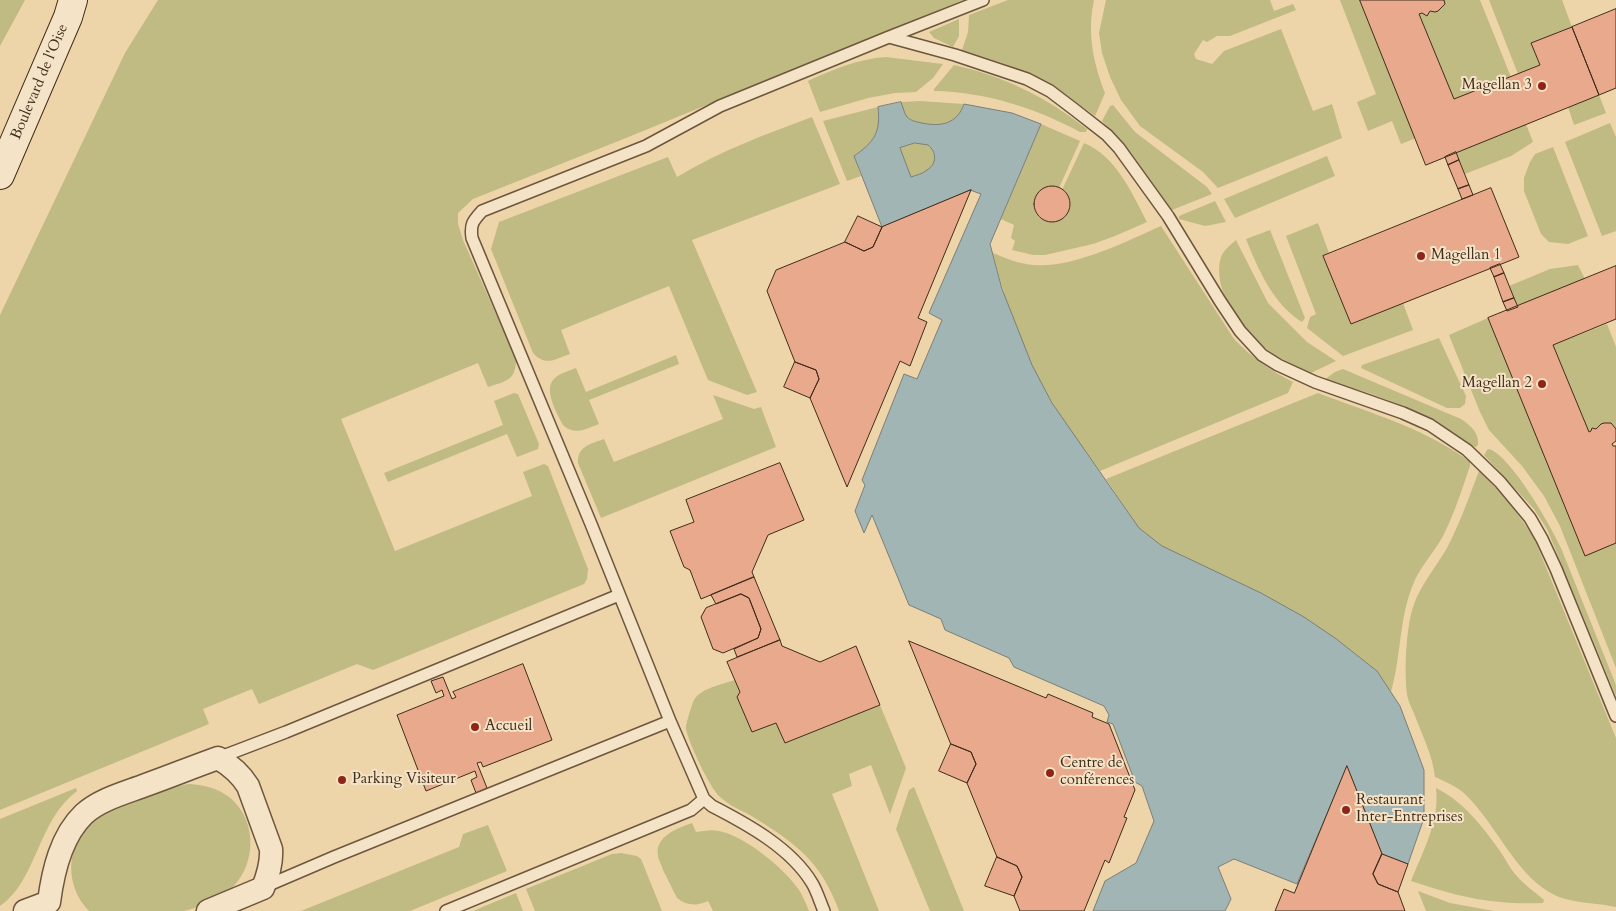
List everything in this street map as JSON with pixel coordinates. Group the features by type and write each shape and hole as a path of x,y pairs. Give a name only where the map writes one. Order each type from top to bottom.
{"main road":[{"name":"Boulevard de l'Oise","path":"0,175 73,6"}],"street":[{"path":"25,911 55,906 52,880 61,852 77,822 85,813 94,806 124,793 218,758 243,777 272,849 270,868 263,888 208,911"}],"lane":[{"path":"824,911 812,883 801,867 766,837 712,806 704,799 670,721 591,524 472,238 471,230 473,220 482,211 646,146 720,106 983,0"},
{"path":"890,37 1003,70 1027,79 1056,96 1095,125 1119,148 1168,216 1240,331 1262,355 1278,365 1315,382 1403,413 1430,425 1477,459 1515,499 1530,518 1542,539 1616,716"},
{"path":"218,758 286,732 619,595"},
{"path":"263,888 334,857 670,721"},
{"path":"446,911 691,810 704,799"}],"shaded area":[{"path":"0,0 25,0 0,46"},
{"path":"158,0 963,0 473,199 458,213 458,224 463,240 516,359 516,366 512,376 505,381 488,387 478,363 341,419 395,551 532,496 523,472 544,464 548,466 588,569 587,579 584,584 373,670 357,664 259,704 252,689 203,709 209,724 0,810 0,315 125,53"},
{"path":"1008,0 1094,0 1091,24 1092,47 1105,93 1095,116 1053,85 1005,64 962,50 968,32 969,15"},
{"path":"1106,0 1270,0 1274,11 1293,4 1296,10 1230,36 1217,36 1207,42 1203,40 1194,54 1196,59 1212,64 1224,51 1281,29 1313,111 1332,104 1342,138 1218,188 1203,172 1140,126 1121,100 1110,77 1102,53 1099,33"},
{"path":"1340,0 1360,0 1416,138 1401,144 1392,121 1368,131 1357,102 1376,94"},
{"path":"1444,0 1480,0 1511,77 1454,99 1419,14 1439,9 1445,4"},
{"path":"1489,0 1562,0 1572,27 1531,43 1540,65 1518,74"},
{"path":"959,19 959,36 953,47 934,38 929,32"},
{"path":"886,57 943,64 933,78 916,92 895,93 868,98 820,112 808,81 846,65"},
{"path":"954,65 990,75 1024,89 1072,118 1087,129 1086,132 1080,132 1063,123 1010,103 972,94 934,91"},
{"path":"1599,95 1606,113 1574,125 1568,107"},
{"path":"920,101 964,104 953,120 936,125 916,122 905,114 901,102"},
{"path":"901,102 907,117 918,122 936,125 953,120 964,104 1012,113 1041,124 990,244 1002,289 1032,365 1052,403 1139,528 1162,546 1261,593 1304,617 1335,638 1377,671 1400,706 1424,770 1424,818 1408,864 1382,854 1347,767 1297,884 1234,859 1218,867 1231,899 1225,911 1093,911 1105,881 1136,863 1154,821 1142,786 1135,782 1113,724 1107,722 1109,715 1104,706 1014,667 1009,658 945,630 941,619 909,605 872,515 864,533 855,511 865,485 862,480 904,374 917,379 942,320 929,313 981,194 970,190 882,227 854,156 867,146 875,136 879,116 878,107","holes":["915,143 928,145 934,154 933,165 924,172 911,177 900,148"]},
{"path":"1113,105 1135,132 1207,187 1212,194 1172,210 1131,153 1102,121 1110,106"},
{"path":"878,107 879,116 875,136 867,146 854,156 861,176 847,181 823,121"},
{"path":"812,117 840,184 692,240 757,392 747,395 708,380 669,286 561,330 570,354 555,360 546,361 533,353 491,249 499,222 668,157 677,177 726,151"},
{"path":"1610,123 1616,137 1616,231 1602,236 1565,142"},
{"path":"1041,124 1080,141 1059,188 1046,188 1035,198 1035,211 1040,218 1048,221 1057,220 1065,215 1069,209 1069,200 1062,190 1084,143 1105,157 1122,176 1147,222 1093,244 1045,255 1033,255 1012,250 1015,241 1011,238 1014,225 1001,219"},
{"path":"1526,124 1533,142 1511,156 1465,174 1456,152"},
{"path":"915,143 928,145 933,151 935,158 933,165 927,171 911,177 900,148"},
{"path":"1553,147 1588,236 1568,244 1549,242 1541,234 1524,191 1524,178 1535,154"},
{"path":"1327,156 1335,176 1235,218 1224,199"},
{"path":"1215,201 1226,222 1205,226 1179,219 1179,216"},
{"path":"1318,223 1329,253 1323,256 1351,324 1403,303 1413,330 1343,356 1307,328 1310,317 1316,314 1286,236"},
{"path":"1161,226 1234,339 1262,363 1293,382 1288,393 1100,471 1057,411 1033,367 1010,311 993,253 1026,264 1059,264 1095,254"},
{"path":"1270,230 1305,318 1302,322 1283,306 1275,296 1261,274 1246,239"},
{"path":"1236,240 1268,303 1307,342 1336,361 1311,373 1269,351 1246,329 1230,307 1220,282 1219,269 1221,257 1225,250"},
{"path":"1578,265 1585,279 1518,307 1509,286 1550,269"},
{"path":"1488,318 1585,555 1616,543 1616,668 1560,526 1544,496 1522,466 1489,430 1449,335"},
{"path":"1607,324 1616,347 1616,429 1611,423 1605,423 1596,429 1592,428 1589,432 1553,345"},
{"path":"1439,338 1466,396 1465,404 1460,408 1447,408 1361,368 1362,365"},
{"path":"676,355 679,364 589,400 599,424 576,431 563,425 550,395 551,383 559,375 576,368 586,392"},
{"path":"1343,369 1461,419 1476,433 1478,445 1476,447 1470,446 1437,423 1401,405 1324,380"},
{"path":"514,393 518,394 539,444 538,449 517,457 507,434 388,482 384,473 503,425 494,401"},
{"path":"1318,393 1416,430 1453,450 1470,462 1448,526 1412,587 1402,626 1397,666 1391,692 1377,671 1335,638 1304,617 1261,593 1162,546 1139,528 1106,479"},
{"path":"713,395 754,409 761,407 776,447 601,518 578,463 578,457 582,449 604,439 614,462 723,419"},
{"path":"1489,449 1498,454 1519,478 1540,509 1556,538 1616,685 1616,696 1547,529 1534,509 1484,455"},
{"path":"1479,471 1522,520 1534,538 1616,738 1616,907 1573,901 1557,896 1537,883 1525,872 1465,794 1454,786 1435,777 1430,753 1408,700 1406,649 1411,613 1421,589 1452,539"},
{"path":"735,680 740,692 738,697 752,732 776,723 785,743 880,705 906,768 890,814 871,765 849,774 852,786 832,794 879,911 839,911 824,880 803,853 770,828 723,800 711,785 691,745 686,729 687,723 697,696 713,687"},
{"path":"190,784 220,791 240,808 247,822 250,836 250,851 246,866 239,879 229,891 216,899 184,911 89,911 81,901 72,879 71,866 73,854 82,832 91,822 110,810 139,798"},
{"path":"914,787 964,911 930,911 896,829 909,790"},
{"path":"76,788 77,791 53,818 22,882 0,906 0,819"},
{"path":"1436,788 1455,800 1472,815 1515,874 1544,900 1543,903 1508,903 1476,899 1411,881 1430,836 1437,800"},
{"path":"692,823 696,832 713,830 729,834 763,854 792,881 800,892 809,911 713,911 708,901 692,904 685,903 677,898 659,861 658,848 660,843 669,834 680,827"},
{"path":"488,825 507,871 410,911 301,911 459,847 463,834"},
{"path":"621,853 637,856 641,859 662,911 535,911 526,889 612,854"},
{"path":"1418,891 1450,903 1494,911 1426,911"},
{"path":"516,893 523,911 473,911"}],"building":[{"name":"Magellan 3","path":"1360,0 1444,0 1445,4 1438,11 1430,11 1427,16 1422,13 1419,14 1454,99 1540,65 1531,43 1572,27 1599,95 1426,165"},
{"path":"1616,9 1616,88 1599,95 1572,27"},
{"path":"1456,152 1459,160 1448,165 1445,157"},
{"path":"1459,160 1469,185 1458,189 1448,165"},
{"path":"1469,185 1473,195 1462,199 1458,189"},
{"path":"1052,186 1064,192 1070,204 1064,216 1052,222 1040,216 1034,204 1040,192"},
{"name":"Magellan 1","path":"1491,188 1519,257 1351,324 1323,256"},
{"path":"971,190 918,318 927,322 910,366 900,361 847,487 810,398 819,379 816,370 795,362 767,291 776,270 845,242 864,251 873,247 882,227"},
{"path":"858,216 882,227 873,247 864,251 845,242"},
{"path":"1500,264 1504,273 1494,277 1490,268"},
{"name":"Magellan 2","path":"1616,266 1616,319 1553,345 1589,432 1592,428 1596,429 1604,423 1611,423 1616,429 1616,441 1612,444 1616,446 1616,543 1585,556 1488,318"},
{"path":"1504,273 1514,298 1503,302 1494,277"},
{"path":"1514,298 1518,307 1507,311 1503,302"},
{"path":"795,362 816,370 819,379 810,398 784,387"},
{"path":"780,463 804,520 768,535 752,572 754,577 701,599 690,570 684,567 670,531 694,522 686,500"},
{"path":"754,577 780,640 737,657 734,649 758,638 761,629 749,598 741,594 716,604 711,595"},
{"path":"741,594 749,598 761,629 758,638 723,653 713,649 701,617 706,608"},
{"path":"780,640 782,646 820,662 856,646 880,705 785,743 776,723 752,732 737,697 740,692 727,662"},
{"name":"Centre de conférences","path":"909,641 1046,698 1048,694 1093,713 1092,717 1109,724 1135,790 1124,817 1127,818 1109,863 1105,860 1084,911 1020,911 1014,896 1022,877 1017,866 997,857 967,783 976,764 971,752 951,744"},
{"name":"Accueil","path":"523,664 552,740 483,767 481,762 477,763 487,788 476,793 471,780 477,777 475,771 426,791 397,715 444,696 442,690 436,693 431,681 443,677 452,699 456,697 453,692"},
{"path":"951,744 971,752 976,764 967,783 939,771"},
{"name":"Restaurant Inter-Entreprises","path":"1347,766 1382,854 1373,874 1378,884 1398,892 1405,911 1275,911 1284,889 1294,893"},
{"path":"1382,854 1408,864 1398,892 1378,884 1373,874"},
{"path":"997,857 1017,866 1022,877 1014,896 985,886"}],"place":[{"name":"Magellan 3","path":"1542,86"},
{"name":"Magellan 1","path":"1421,256"},
{"name":"Magellan 2","path":"1542,384"},
{"name":"Accueil","path":"475,727"},
{"name":"Centre de conférences","path":"1050,773"},
{"name":"Parking Visiteur","path":"342,780"},
{"name":"Restaurant Inter-Entreprises","path":"1346,810"}]}
